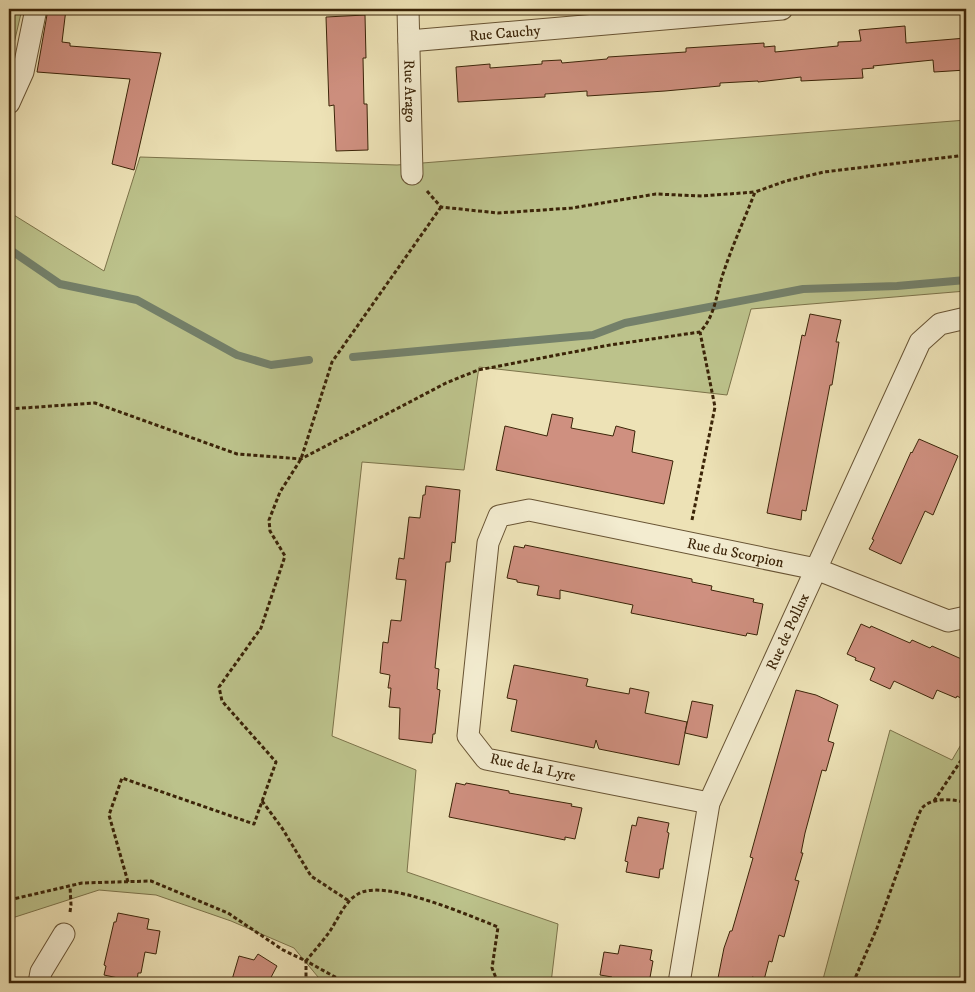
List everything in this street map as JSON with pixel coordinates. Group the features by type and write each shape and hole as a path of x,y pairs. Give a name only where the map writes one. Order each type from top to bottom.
{"street":[{"path":"9,103 22,72 36,9"},
{"name":"Rue Arago","path":"408,9 412,174"},
{"name":"Rue Cauchy","path":"409,41 782,9"},
{"name":"Rue de Pollux","path":"679,983 709,803 920,342 940,324 966,318"},
{"name":"Rue du Scorpion","path":"500,516 529,510 816,569 948,621 966,617"},
{"name":"Rue de la Lyre","path":"500,516 488,543 468,736 486,759 709,803"},
{"path":"39,983 41,972 64,934"}],"path":[{"path":"412,174 442,207 498,213 572,208 656,194 702,196 755,192 786,181 824,172 966,155"},
{"path":"9,409 96,403 237,454 301,459 446,384 478,370 610,345 700,332 708,323 714,310 724,272 755,192"},
{"path":"128,882 109,815 122,778 254,824 276,762 222,701 219,686 261,628 285,556 270,531 269,520 280,492 301,459 332,362 442,207"},
{"path":"688,543 715,407 700,332"},
{"path":"933,801 966,753"},
{"path":"853,983 877,928 916,821 923,807 933,801 946,799 966,803"},
{"path":"262,801 282,828 311,876 349,901"},
{"path":"9,900 82,883 151,881 228,913 283,950 346,983"},
{"path":"306,983 306,961 330,932 349,901 359,893 384,890 438,903 498,927 492,968 498,983"}],"green space":[{"path":"9,9 22,9 9,65"},
{"path":"966,120 966,291 751,309 727,395 479,367 464,470 362,462 332,736 416,770 407,872 558,924 551,983 323,983 294,948 231,921 156,895 99,890 9,919 9,212 104,271 140,157 397,165"},
{"path":"890,730 952,760 966,736 966,983 822,983"}],"building":[{"path":"48,9 66,9 62,42 70,43 70,46 161,53 134,170 112,164 130,79 37,72"},
{"path":"365,15 366,58 363,58 364,104 367,104 368,150 336,151 334,105 329,106 326,17"},
{"path":"905,26 906,43 966,38 966,70 934,72 933,60 873,66 874,68 862,69 863,78 801,81 801,77 758,82 720,83 720,86 665,91 587,96 587,91 545,94 545,97 458,102 456,67 490,64 490,68 542,64 542,61 561,60 562,63 607,59 608,57 686,52 686,48 764,43 764,47 775,46 775,52 838,46 838,42 861,41 859,30"},
{"path":"810,314 841,320 836,342 839,342 832,385 830,385 806,511 802,510 801,520 767,513 802,335 805,336"},
{"path":"552,414 573,418 571,428 613,436 616,426 635,431 632,452 673,461 664,504 496,470 505,426 547,436"},
{"path":"919,439 958,456 933,515 925,511 901,564 869,549 911,452"},
{"path":"426,486 460,490 455,543 452,542 450,562 446,562 435,668 439,669 437,689 440,690 435,734 433,734 432,743 399,739 400,708 389,707 391,688 388,688 390,675 380,673 383,642 388,643 391,620 401,621 406,580 396,579 399,558 404,559 409,517 420,518"},
{"path":"525,545 692,579 692,582 712,586 711,590 754,599 753,602 763,604 757,635 747,633 746,636 631,613 633,605 560,590 560,599 537,595 539,586 507,578 514,546 524,548"},
{"path":"861,624 870,628 871,626 910,643 912,640 930,648 932,646 966,661 966,701 937,690 933,699 894,681 890,689 870,680 875,668 855,660 856,658 847,654"},
{"path":"514,665 588,679 586,686 629,694 630,688 649,692 645,713 687,722 679,765 599,749 596,740 594,748 511,731 517,700 507,698"},
{"path":"796,690 816,695 838,705 828,741 834,743 826,771 822,770 805,833 801,853 803,853 795,880 799,881 784,937 779,935 772,962 769,961 764,980 752,977 750,983 717,983 724,948 730,931 732,931 753,858 750,857"},
{"path":"692,701 713,705 707,738 685,733"},
{"path":"456,783 509,791 509,793 572,804 571,806 582,808 575,839 565,837 565,840 449,817"},
{"path":"638,817 669,823 663,869 660,869 659,878 626,872 628,862 625,861 632,825 636,826"},
{"path":"118,913 149,919 147,929 160,931 156,954 145,952 141,973 138,973 137,982 104,975 106,966 104,965 114,922 116,922"},
{"path":"620,945 652,950 650,960 653,961 649,983 611,983 612,977 600,975 604,952 618,954"},
{"path":"258,954 277,966 268,983 231,983 239,956 254,960"}],"waterway":[{"path":"9,249 60,284 137,300 237,355 271,365 309,360"},
{"path":"353,357 593,335 625,323 803,289 897,286 966,280"}]}
